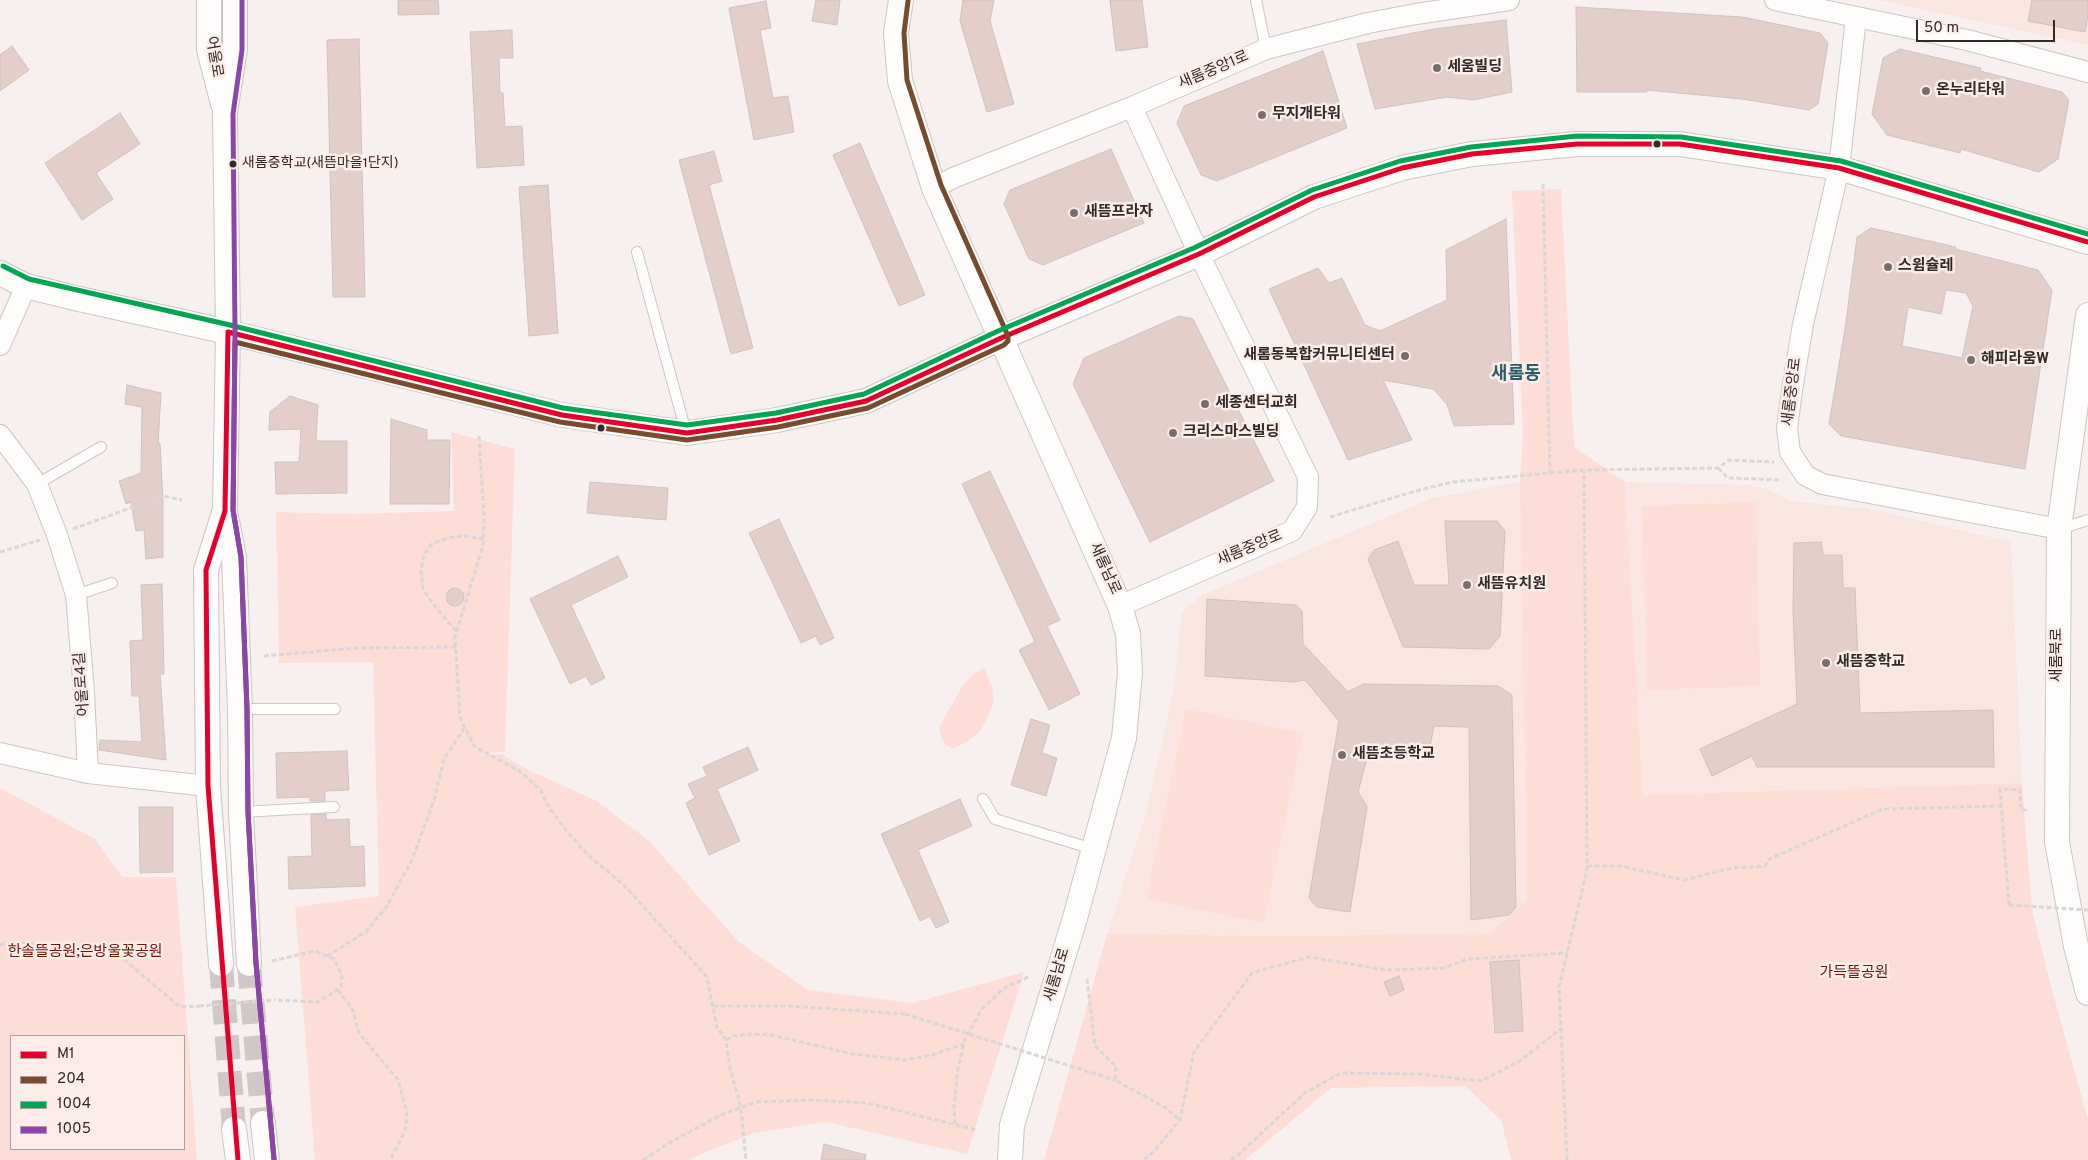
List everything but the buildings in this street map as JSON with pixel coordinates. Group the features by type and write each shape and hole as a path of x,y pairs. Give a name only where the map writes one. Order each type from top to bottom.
{"street":[{"name":"어울로","path":"209,0 209,50 225,113"},
{"name":"어울로","path":"235,0 235,49 225,113 228,332 225,511 234,557 240,709 241,812 249,964"},
{"name":"새롬남로","path":"901,0 896,33 900,80 934,188 1120,606 1128,634 1130,672 1124,738 1094,850 1012,1125 1010,1160"},
{"name":"새롬중앙1로","path":"934,188 954,178 1132,107 1266,49 1368,23 1509,0"},
{"path":"1775,0 1967,40 2088,72"},
{"name":"새롬중앙로","path":"1856,18 1839,168 1803,324 1793,381 1787,429 1790,452 1805,475 1822,484 2059,529"},
{"name":"새롬중앙로","path":"1120,606 1292,531 1307,506 1308,477 1199,254 1132,107"},
{"path":"0,274 26,286 228,332 562,415 686,433 777,420 866,401 1001,338 1199,254 1314,197 1402,168 1472,154 1577,144 1680,144 1839,168 2088,242"},
{"path":"0,345 26,286"},
{"name":"새롬북로","path":"2088,315 2059,529 2057,842 2076,946 2088,993"},
{"name":"어울로4길","path":"0,435 37,484 57,535 76,595 88,773"},
{"name":"어울로","path":"221,964 208,786 206,570 225,511"},
{"path":"0,753 88,773 208,786"},
{"path":"263,1123 267,1160"},
{"path":"234,1129 238,1160"}],"lane":[{"path":"1256,0 1266,49"},
{"path":"637,252 686,433"},
{"path":"37,484 101,447"},
{"path":"2059,529 2088,520"},
{"path":"76,595 112,583"},
{"path":"240,709 335,709"},
{"path":"983,799 995,819 1094,850"},
{"path":"241,812 334,807"}],"path":[{"path":"1543,184 1550,474"},
{"path":"479,436 483,490 483,539 456,631 460,718 475,746 518,770 541,790 548,806 569,834 590,857 624,885 707,976 717,1028 726,1040 730,1068 742,1108 746,1160"},
{"path":"1330,517 1452,482 1584,470 1718,468 1729,460 1774,462"},
{"path":"1718,468 1728,478 1782,480"},
{"path":"1566,1160 1559,987 1587,866 1584,470"},
{"path":"72,530 164,496 182,500"},
{"path":"456,631 423,589 421,570 424,554 432,544 448,538 464,536 483,539"},
{"path":"0,552 41,540"},
{"path":"264,656 357,648 456,647"},
{"path":"327,956 366,932 387,906 412,860 434,800 444,759 465,728"},
{"path":"2028,810 2021,810 2020,790 2000,788 2009,905 2088,910"},
{"path":"1587,866 1622,866 1684,880 1732,868 1765,866 1769,860 1883,809 2001,806"},
{"path":"0,945 18,942 114,951 180,1007 275,1000 319,1002 341,987 342,975 334,959 315,951 272,961"},
{"path":"1144,1160 1156,1149 1180,1120 1194,1052 1252,973 1309,957 1386,970 1444,968 1468,959 1568,953"},
{"path":"955,1124 954,1106 958,1069 964,1044 982,1008 1003,989 1030,976"},
{"path":"1087,979 1095,1046 1116,1066 1115,1080"},
{"path":"338,990 352,1008 359,1033 398,1080 407,1113 405,1131 390,1160"},
{"path":"713,1006 789,1006 905,1014 1115,1080 1166,1108 1180,1120"},
{"path":"1231,1160 1305,1093 1341,1073 1418,1074 1481,1081 1518,1062 1561,1028"},
{"path":"726,1040 733,1036 749,1034 771,1035 853,1054 906,1060 932,1055 964,1044"},
{"path":"643,1160 674,1140 725,1113 757,1102 812,1100 868,1103 977,1130"}],"shaded area":[{"path":"1878,0 2088,0 2088,45"},
{"name":"새뜸초등학교","path":"1520,482 1527,900 1489,933 1299,936 1107,934 1145,817 1173,693 1182,612 1202,595 1432,498"},
{"name":"새뜸중학교","path":"1625,482 1750,485 1766,489 1792,501 1875,510 2011,542 2022,783 1643,795"}],"green space":[{"name":"가득뜰공원","path":"1561,189 1574,447 1625,482 1643,795 2022,783 2032,910 2088,1120 2088,1160 1511,1160 1501,1120 1465,1086 1331,1088 1245,1160 1044,1160 1107,934 1299,936 1489,933 1527,900 1520,482 1523,433 1512,191"},
{"path":"451,432 515,449 505,751 473,756 502,754 522,767 595,800 648,840 739,942 808,990 913,1003 1024,972 967,1154 826,1122 754,1133 687,1160 315,1160 295,907 379,896 373,662 279,663 276,512 349,514 454,511"},
{"path":"1756,502 1760,686 1647,690 1642,506"},
{"path":"984,668 992,686 994,701 987,719 979,732 968,741 953,749 946,745 941,737 939,727 963,685 973,674"},
{"path":"1186,709 1303,733 1264,923 1146,899"},
{"name":"한솔뜰공원;은방울꽃공원","path":"0,788 95,839 122,877 176,877 197,1160 0,1160"}],"tunnel":[{"path":"221,964 234,1129"},
{"path":"249,964 263,1123"}],"transit line":[{"name":"1005","path":"242,0 242,50 233,114 235,332 233,510 241,557 247,709 248,812 256,963 274,1159"},
{"name":"204","path":"274,1159 256,963 248,812 247,709 241,557 233,510 235,342 560,422 687,440 778,427 868,408 1004,345 1008,341 1008,336 941,185 907,80 904,33 908,1"},
{"name":"1004","path":"3,266 29,279 230,325 563,408 687,425 776,413 864,394 998,331 1196,247 1312,190 1400,161 1471,147 1577,136 1681,137 1841,161 2088,234"},
{"name":"M1","path":"228,332 562,415 687,433 777,420 866,401 1001,338 1199,254 1314,197 1402,168 1472,154 1577,144 1680,144 1839,168 2088,242"},
{"name":"M1","path":"228,332 225,511 206,570 208,786 238,1160"}],"place":[{"name":"세움빌딩","path":"1437,68"},
{"name":"온누리타워","path":"1926,91"},
{"name":"무지개타워","path":"1262,115"},
{"name":"새롬중학교(새뜸마을1단지)","path":"233,164"},
{"name":"새뜸프라자","path":"1074,213"},
{"name":"스윔슐레","path":"1888,267"},
{"name":"새롬동복합커뮤니티센터","path":"1405,356"},
{"name":"해피라움W","path":"1971,360"},
{"name":"세종센터교회","path":"1205,404"},
{"name":"크리스마스빌딩","path":"1173,433"},
{"name":"새뜸유치원","path":"1467,585"},
{"name":"새뜸중학교","path":"1826,663"},
{"name":"새뜸초등학교","path":"1342,755"}],"district":[{"name":"새롬동","path":"1516,375"}]}
